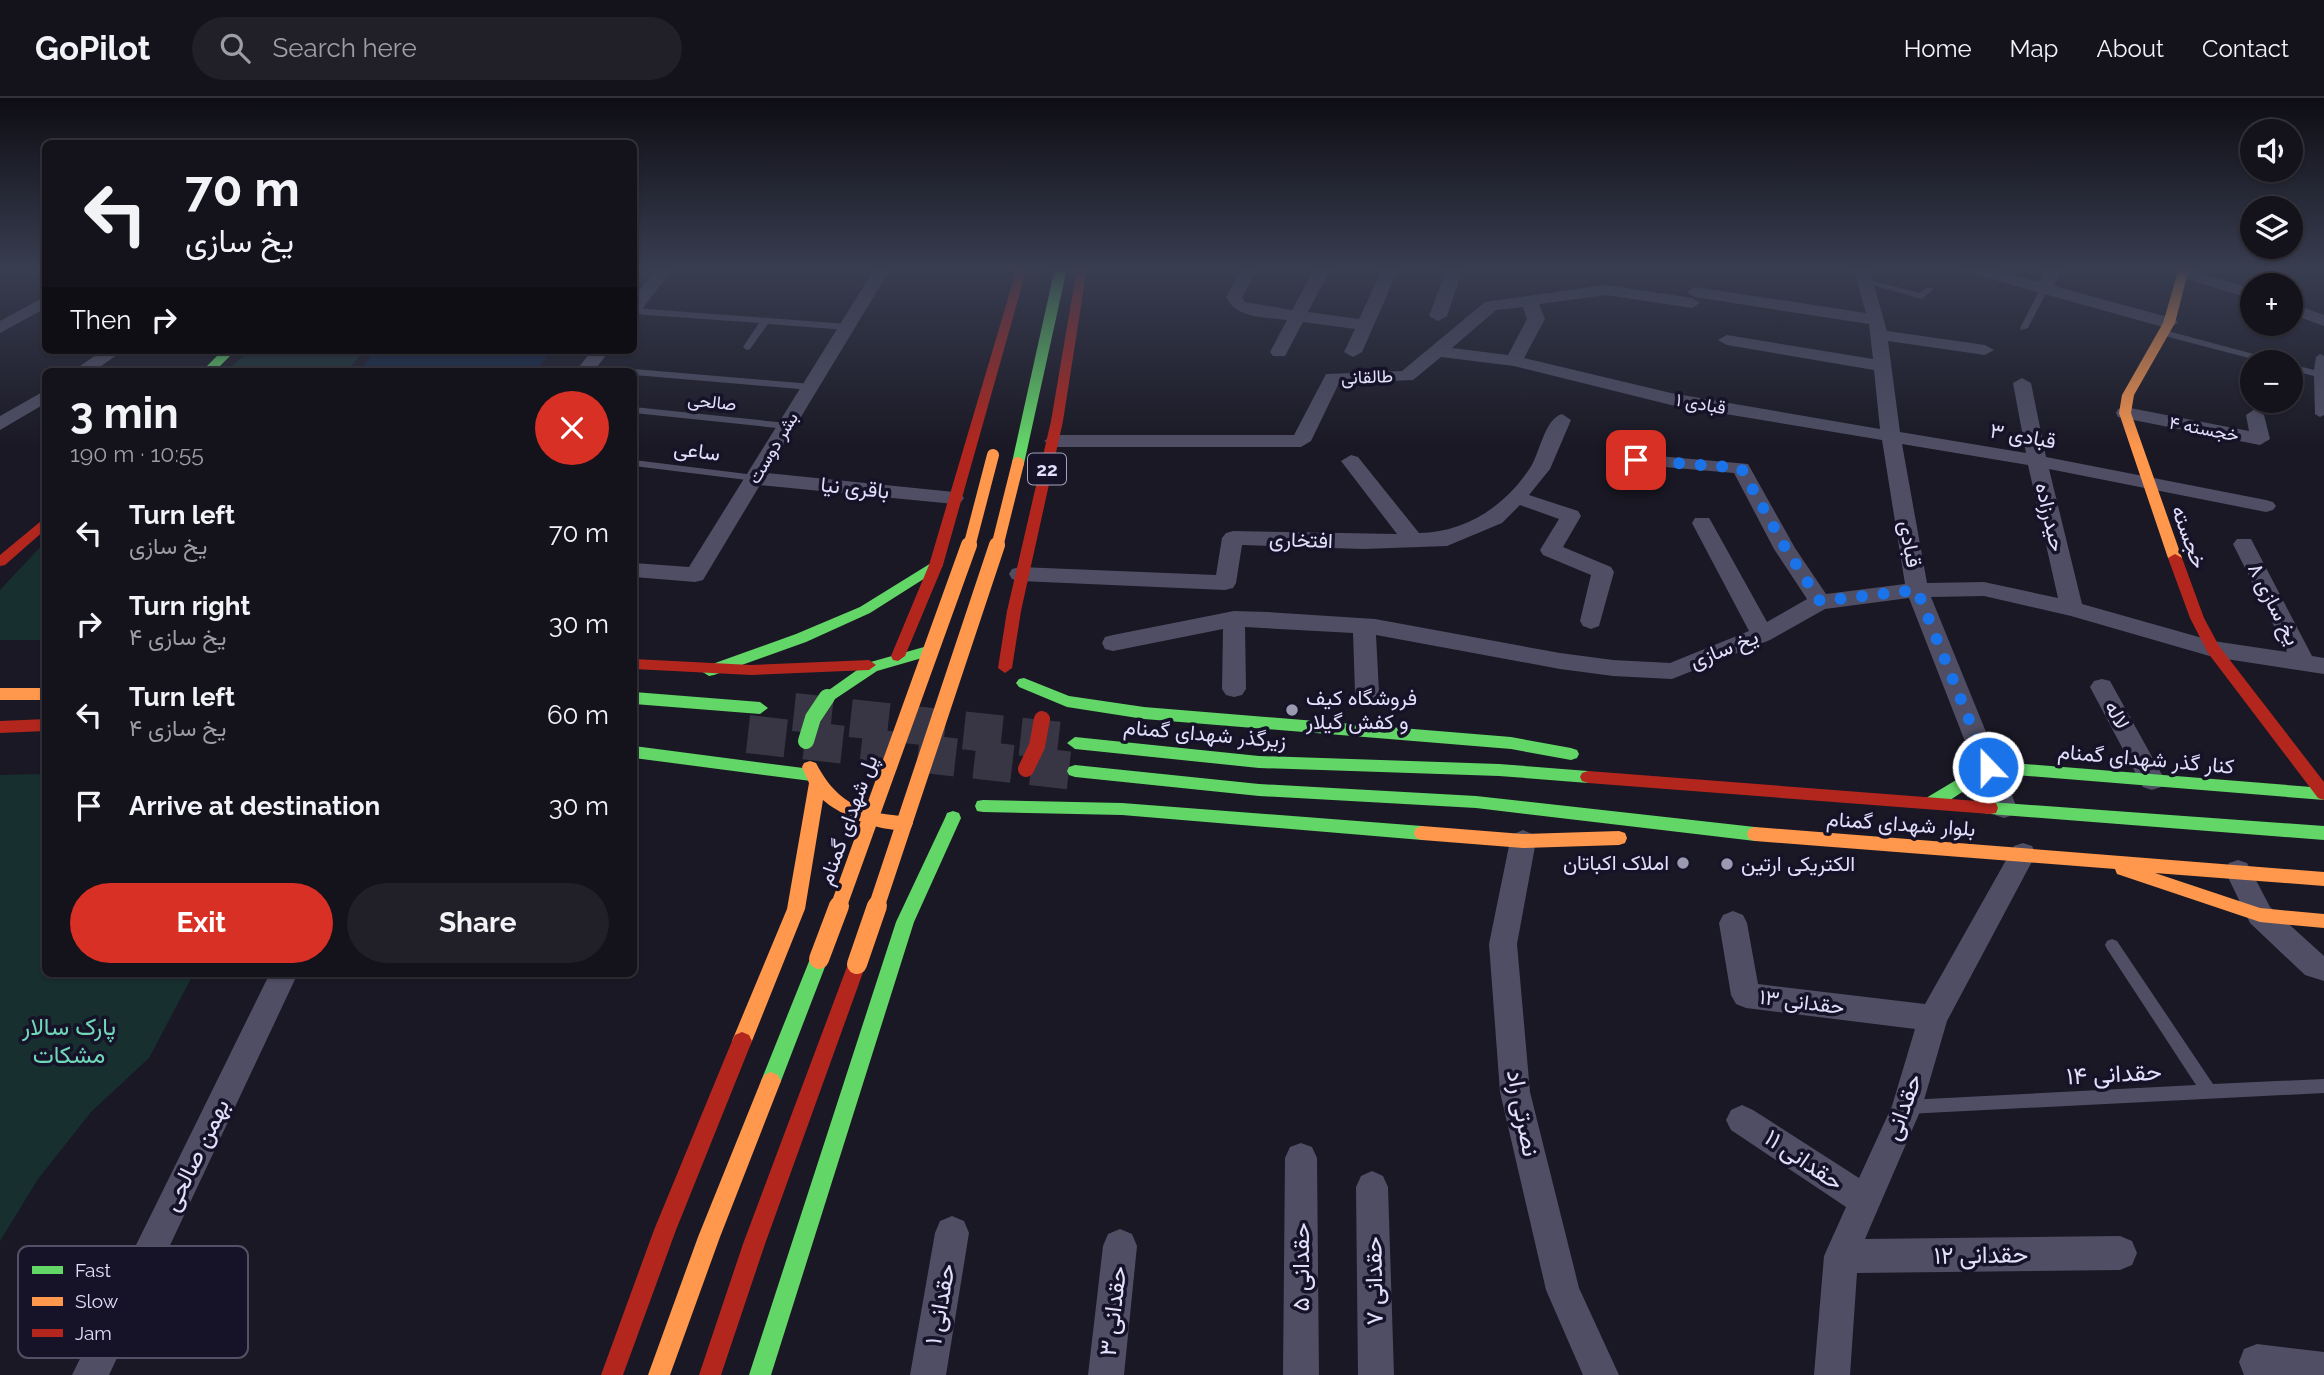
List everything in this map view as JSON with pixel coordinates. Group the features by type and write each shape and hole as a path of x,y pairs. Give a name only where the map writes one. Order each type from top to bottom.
{"main road":[{"path":"898,656 936,565 1005,328"},
{"path":"710,1375 754,1244 857,964 992,566 1048,328"},
{"name":"22","path":"994,663 1010,625 1020,574 1054,441 1072,328"},
{"path":"2125,413 2128,395 2167,328"},
{"path":"192,364 203,354"},
{"path":"211,368 226,354"},
{"name":"خجسته","path":"2125,413 2147,482 2197,618 2213,649 2324,794"},
{"name":"پل شهدای گمنام","path":"659,1375 709,1237 819,959 964,564 999,433"},
{"path":"968,453 975,465 1004,475 1033,472 1048,464"},
{"path":"0,540 41,515"},
{"path":"0,562 41,515"},
{"path":"936,565 939,575 961,589 994,589 1020,574"},
{"path":"709,671 802,638 865,610 936,565"},
{"path":"612,1375 665,1230 809,911 814,780 806,741 813,718 827,698 847,679 871,665 898,656 946,652 994,663 1024,683 1067,701 1144,713 1267,725 1511,743 1592,758"},
{"path":"637,664 709,671 802,672 871,665"},
{"path":"637,752 814,780 835,802 859,816 889,823 926,823 953,818 983,806 1017,779 1037,746 1042,719 1036,702 1024,683"},
{"path":"0,694 42,692"},
{"path":"637,698 760,708"},
{"path":"0,727 42,725"},
{"name":"زیرگذر شهدای گمنام","path":"1075,743 1259,762 1499,770"},
{"path":"1620,763 1755,789"},
{"path":"1932,803 1988,767"},
{"name":"کنار گذر شهدای گمنام","path":"1988,767 2324,794"},
{"name":"بلوار شهدای گمنام","path":"1499,770 2324,833"},
{"name":"بلوار شهدای گمنام","path":"1075,771 1259,790 1476,802 1768,835 2324,879"},
{"path":"983,806 1122,810 1523,841 1768,835"},
{"path":"760,1375 905,922 953,818"},
{"path":"2097,860 2260,915 2324,921"},
{"path":"809,911 905,922"}],"street":[{"name":"بشر دوست","path":"637,570 695,575 848,328"},
{"path":"1279,352 1292,328"},
{"path":"1353,352 1364,328"},
{"name":"طالقانی","path":"1054,441 1301,441 1332,378 1407,376 1465,328"},
{"path":"1514,361 1531,328"},
{"name":"قبادی","path":"1879,328 1891,437 1917,590 2004,808"},
{"name":"طالقانی","path":"1882,328 1985,350"},
{"path":"1727,340 1884,366"},
{"name":"قبادی ۱","path":"1436,351 1514,361 1671,399 1891,437"},
{"path":"87,368 108,354"},
{"name":"حیدرزاده","path":"2022,383 2037,461 2072,609"},
{"path":"0,424 42,398"},
{"name":"خجسته ۴","path":"2125,413 2260,439 2255,415"},
{"name":"افتخاری","path":"1020,574 1226,583 1233,538 1363,542 1447,539 1495,518 1516,497 1539,469 1562,420"},
{"name":"قبادی ۳","path":"1891,437 2037,461 2266,506"},
{"path":"1636,460 1741,468 1786,549 1820,601"},
{"path":"1352,461 1413,540"},
{"name":"باقری نیا","path":"755,478 954,498"},
{"path":"1516,497 1571,516 1550,550 1603,572 1591,621"},
{"path":"1702,523 1762,634"},
{"name":"یخ سازی ۸","path":"2244,544 2314,666"},
{"name":"یخ سازی","path":"1114,643 1234,619 1364,626 1560,661 1613,668 1672,671 1762,634 1820,601 1917,590 1984,589 2072,609 2213,649 2314,666"},
{"path":"1234,619 1234,689"},
{"path":"1364,626 1367,692"},
{"name":"لاله","path":"2102,687 2152,780"},
{"name":"نصرتی راد","path":"1523,841 1503,944 1515,1091 1563,1290 1601,1375"},
{"name":"حقدانی","path":"1832,1375 1841,1256 1907,1107 1933,1018 2023,855"},
{"path":"2238,872 2260,915 2315,966 2324,969"},
{"name":"حقدانی ۱۳","path":"1732,923 1746,995 1933,1018"},
{"name":"بهمن صالحی","path":"152,1246 282,977"},
{"name":"حقدانی ۱۱","path":"1742,1120 1865,1201"},
{"name":"حقدانی ۵","path":"1301,1158 1301,1375"},
{"name":"حقدانی ۷","path":"1372,1188 1376,1375"},
{"name":"حقدانی ۱","path":"928,1375 952,1233"},
{"name":"حقدانی ۳","path":"1106,1375 1120,1246"},
{"name":"حقدانی ۱۲","path":"1841,1256 2120,1253"},
{"name":"بهمن صالحی","path":"90,1375 98,1358"},
{"path":"2262,1375 2257,1362 2324,1370"}],"lane":[{"path":"747,347 760,328"},
{"path":"2167,328 2240,351"},
{"path":"2320,357 2320,414"},
{"path":"2303,370 2321,375"},
{"path":"637,372 810,387"},
{"name":"صالحی","path":"637,410 787,426"},
{"name":"ساعی","path":"637,463 755,478"},
{"path":"18,694 42,682"},
{"path":"2112,945 2209,1091"},
{"name":"حقدانی ۱۴","path":"1907,1107 2324,1086"}],"green space":[{"path":"246,354 362,354 350,368 230,368"},
{"path":"42,545 42,640 0,640 0,590"},
{"name":"پارک سالار مشکات","path":"42,774 42,977 192,977 149,1058 91,1112 38,1179 0,1241 0,775"}],"water":[{"path":"373,354 550,354 538,368 361,368"}],"tunnel":[{"path":"794,712 1071,742"},
{"path":"748,734 1075,771"}],"traffic: fast":[{"path":"1018,463 1048,328"},
{"path":"211,368 226,354"},
{"path":"709,671 801,638 865,610 936,565"},
{"path":"827,697 872,667 924,652"},
{"path":"1024,683 1067,701 1144,713 1511,743 1571,754"},
{"path":"806,741 813,718 827,697"},
{"path":"637,698 760,708"},
{"path":"1075,743 1259,762 1499,770 1588,777"},
{"path":"637,752 811,775"},
{"path":"1932,803 1988,767 2324,794"},
{"path":"1075,771 1259,790 1476,802 1755,834"},
{"path":"983,806 1122,809 1422,833"},
{"path":"1990,808 2324,833"},
{"path":"760,1375 905,922 953,818"},
{"path":"771,1081 819,959"}],"traffic: slow":[{"path":"2166,328 2128,395 2125,413 2175,558"},
{"path":"819,959 964,564 993,455"},
{"path":"857,964 992,566 1018,463"},
{"path":"0,694 42,694"},
{"path":"810,767 816,781 835,802 861,815 905,823"},
{"path":"742,1041 796,909 817,784"},
{"path":"1422,833 1523,841 1619,838"},
{"path":"1755,834 2324,879"},
{"path":"2123,869 2260,915 2324,921"},
{"path":"659,1375 709,1237 771,1081"}],"traffic: jam":[{"path":"898,656 936,565 1005,328"},
{"path":"1005,668 1014,611 1057,421 1072,328"},
{"path":"0,562 42,525"},
{"path":"2175,558 2197,618 2213,649 2324,794"},
{"path":"637,664 751,670 869,665"},
{"path":"1026,769 1037,746 1042,719"},
{"path":"0,727 42,725"},
{"path":"1588,777 1990,808"},
{"path":"710,1375 754,1244 857,964"},
{"path":"612,1375 665,1230 742,1041"}],"place":[{"name":"فروشگاه کیف و کفش گیلار","path":"1292,710"},
{"name":"املاک اکباتان","path":"1683,863"},
{"name":"الکتریکی ارتین","path":"1727,864"}],"route":[{"path":"1636,460 1741,468 1786,549 1820,601 1917,590 1988,767"}]}
